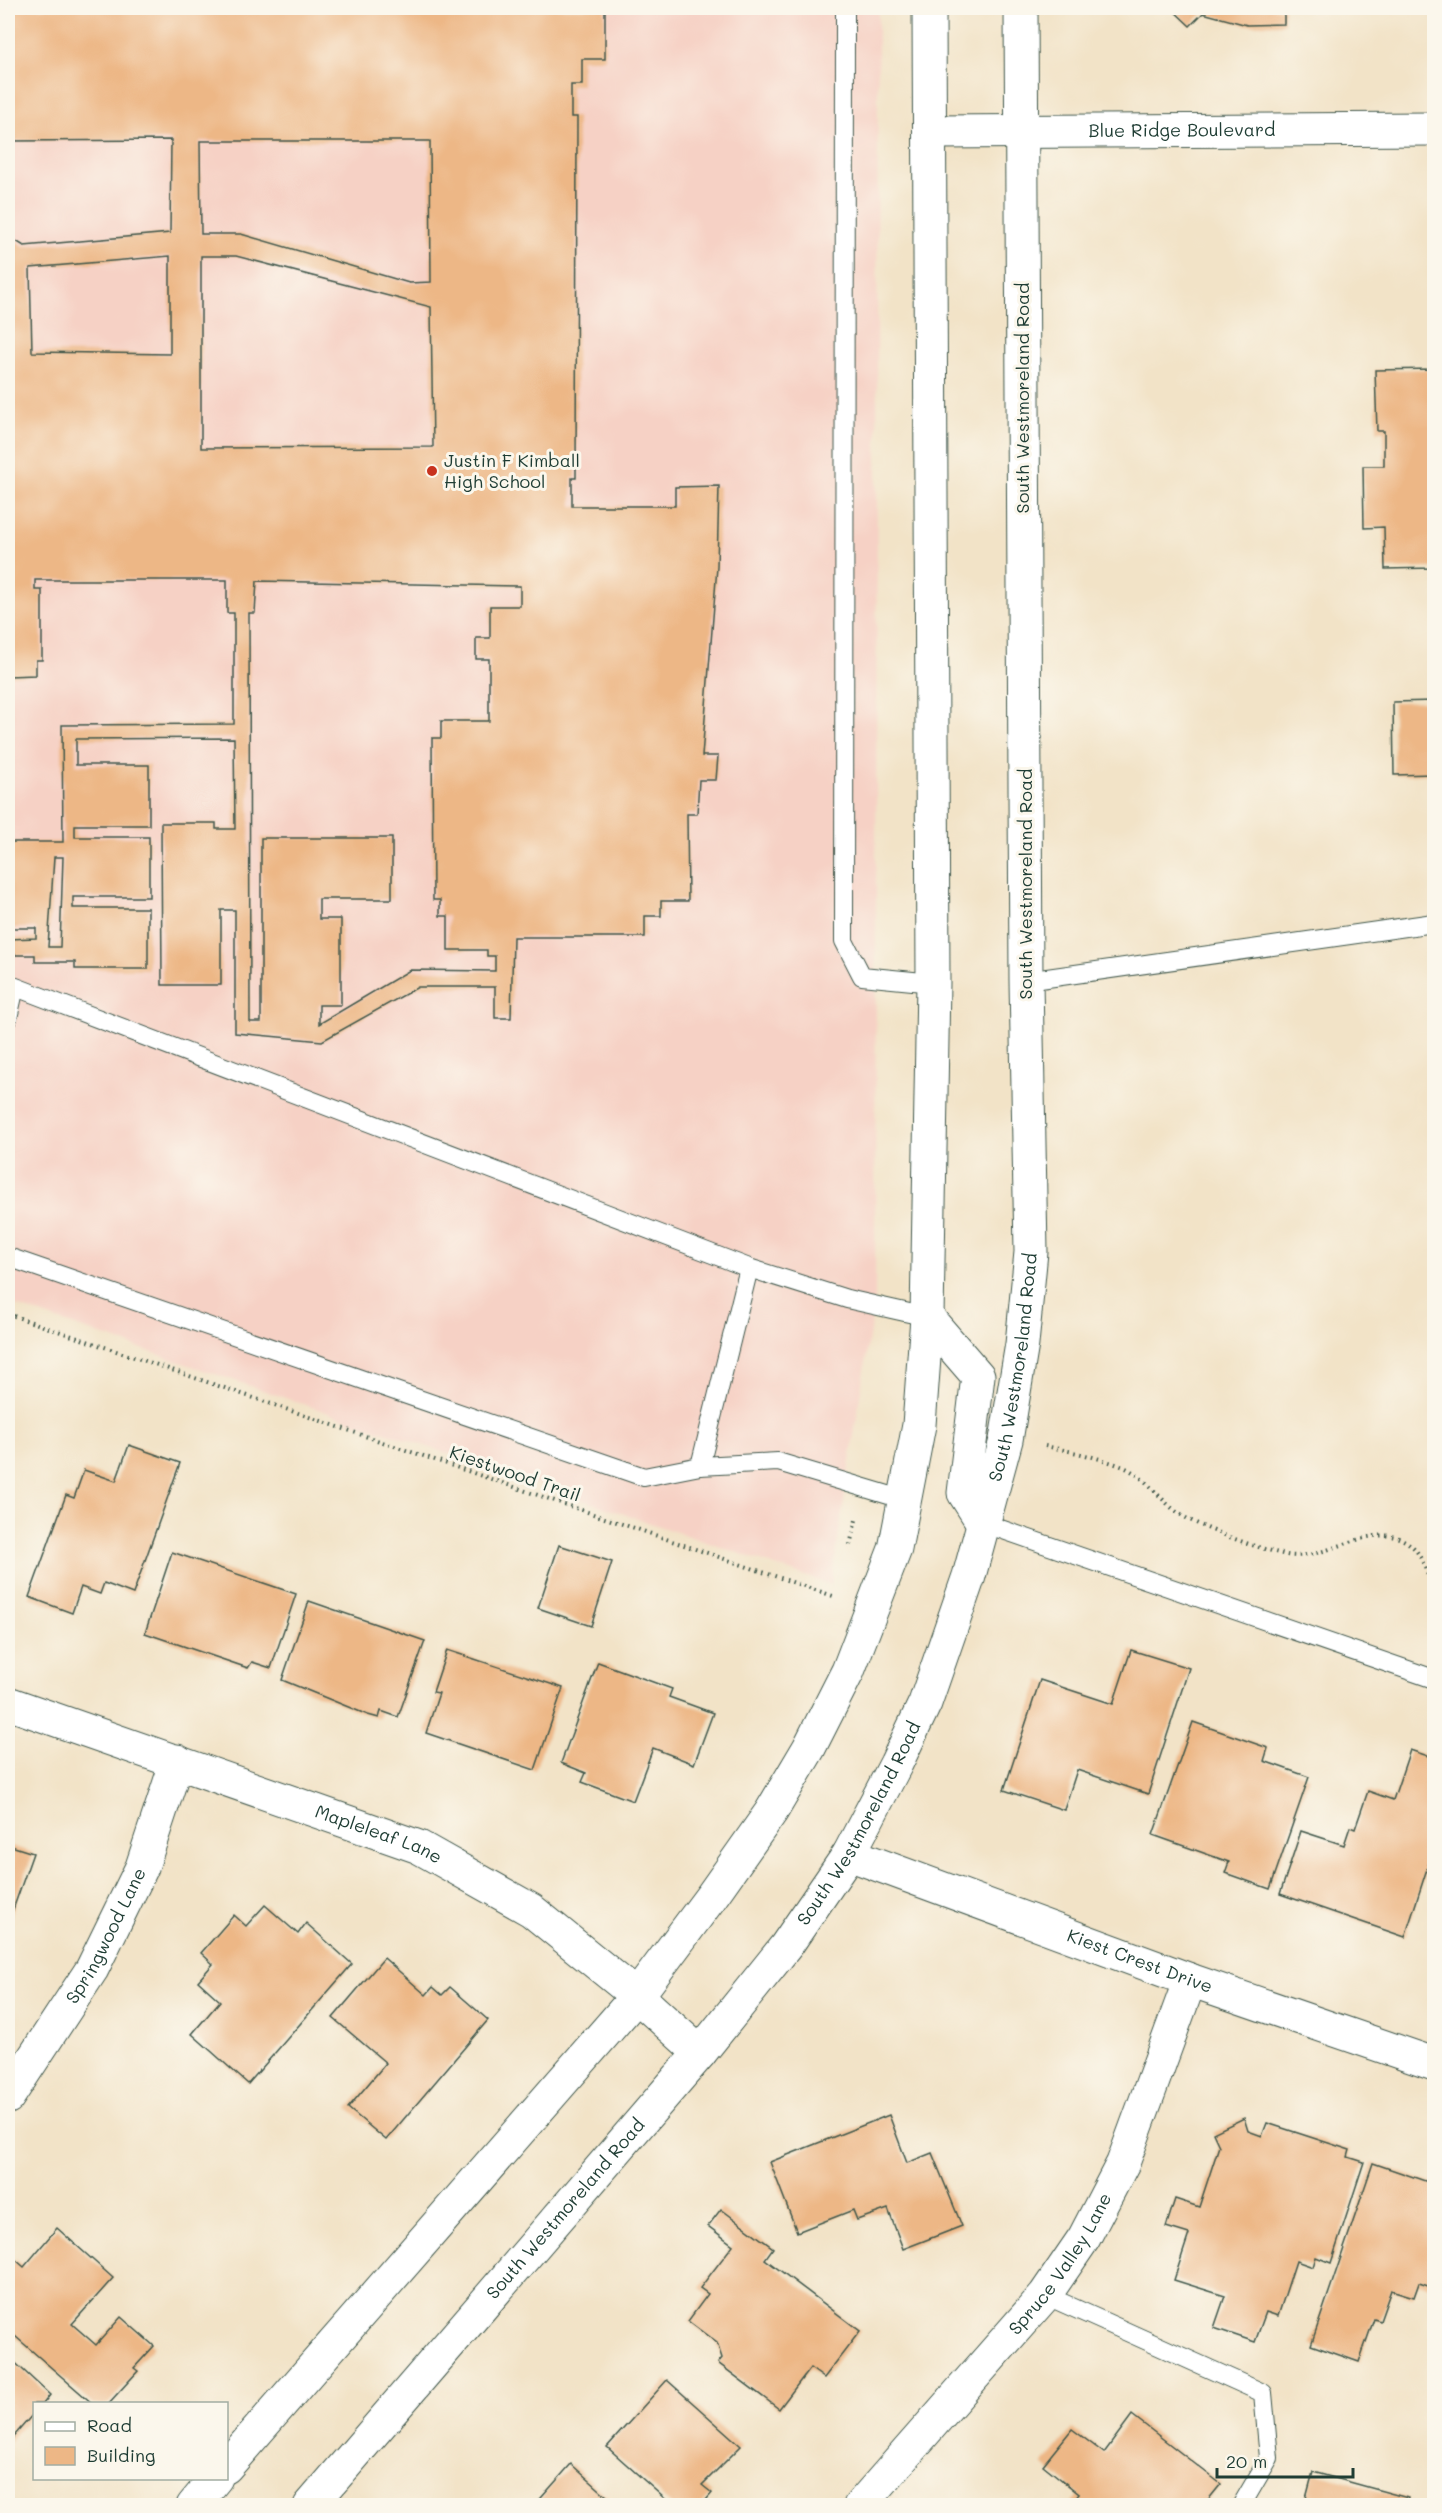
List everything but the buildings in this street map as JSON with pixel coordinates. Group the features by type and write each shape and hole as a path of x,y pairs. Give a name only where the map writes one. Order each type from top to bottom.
{"main road":[{"path":"228,2465 637,1996 771,1812 809,1749 848,1671 895,1549 920,1425 927,1317 933,983 932,132 929,8"},
{"name":"South Westmoreland Road","path":"310,2505 700,2053 786,1946 849,1854 925,1703 969,1576 1006,1440 1020,1355 1030,1252 1026,981 1022,8"},
{"name":"Blue Ridge Boulevard","path":"932,132 1434,129"},
{"path":"927,1317 978,1376 964,1493 983,1523"},
{"name":"Mapleleaf Lane","path":"8,1703 419,1847 531,1910 637,1996 700,2053"},
{"name":"Springwood Lane","path":"10,2090 97,1959 142,1867 177,1761"},
{"name":"Kiest Crest Drive","path":"849,1854 1190,1980 1434,2064"},
{"name":"Spruce Valley Lane","path":"860,2505 1045,2295 1084,2238 1123,2163 1190,1980"},
{"path":"193,2505 214,2480"}],"lane":[{"path":"845,8 844,941 862,976 933,983"},
{"path":"1026,981 1434,923"},
{"path":"8,1018 11,986 749,1268 847,1299 927,1317"},
{"path":"8,1257 644,1477 700,1466 778,1462 905,1500"},
{"path":"700,1466 749,1268"},
{"path":"983,1523 1434,1678"},
{"path":"1045,2295 1263,2393 1269,2458 1241,2505"}],"path":[{"name":"Kiestwood Trail","path":"8,1314 837,1598"},
{"path":"1058,1449 1122,1466 1147,1482 1175,1511 1192,1523 1288,1555 1310,1556 1374,1536 1397,1537 1414,1548 1434,1594"},
{"path":"849,1551 864,1488"}],"shaded area":[{"name":"Justin F Kimball High School","path":"8,8 878,8 875,1298 831,1585 8,1303"}],"place":[{"name":"Justin F Kimball High School","path":"432,471"}]}
